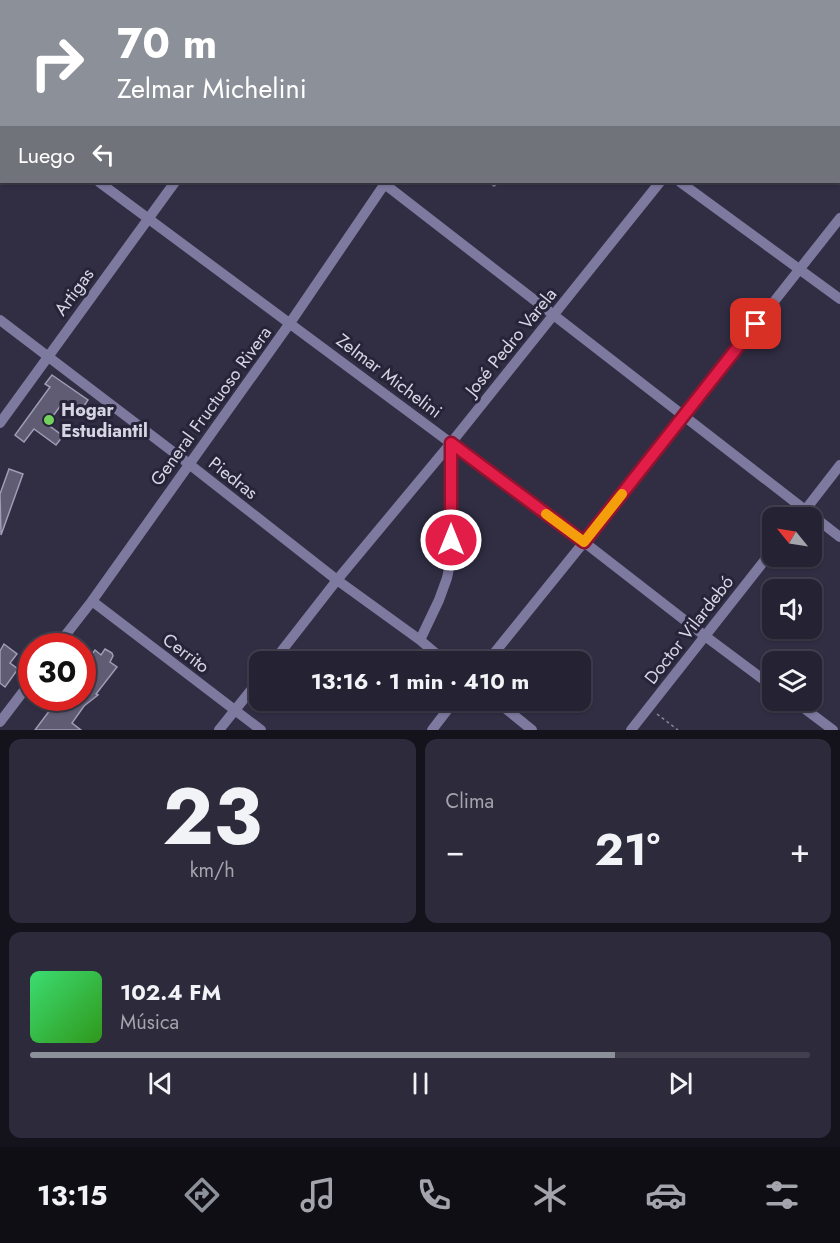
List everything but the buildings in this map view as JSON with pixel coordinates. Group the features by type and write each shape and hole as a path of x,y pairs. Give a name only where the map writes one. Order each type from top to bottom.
{"street":[{"name":"Zelmar Michelini","path":"100,183 584,542 762,679"},
{"name":"Artigas","path":"0,423 174,183"},
{"name":"General Fructuoso Rivera","path":"67,633 290,323 383,183"},
{"path":"385,183 684,416 794,507"},
{"name":"José Pedro Varela","path":"282,651 659,183"},
{"path":"681,183 840,299"},
{"path":"496,651 840,218"},
{"name":"Piedras","path":"0,320 337,580 433,651"},
{"path":"420,640 439,600 451,559 451,443"},
{"path":"807,507 840,465"},
{"path":"822,526 840,537"},
{"name":"Doctor Vilardebó","path":"632,730 762,564"},
{"name":"Cerrito","path":"92,601 261,730"},
{"path":"219,730 249,692"},
{"path":"0,722 18,698"},
{"path":"432,730 447,711"},
{"path":"509,711 532,730"},
{"path":"808,711 833,730"}],"path":[{"path":"649,707 678,730"}],"slow traffic":[{"path":"546,514 584,542 622,494"}],"place":[{"name":"Hogar Estudiantil","path":"49,420"}],"route":[{"path":"451,540 451,443 584,542 756,324"}]}
